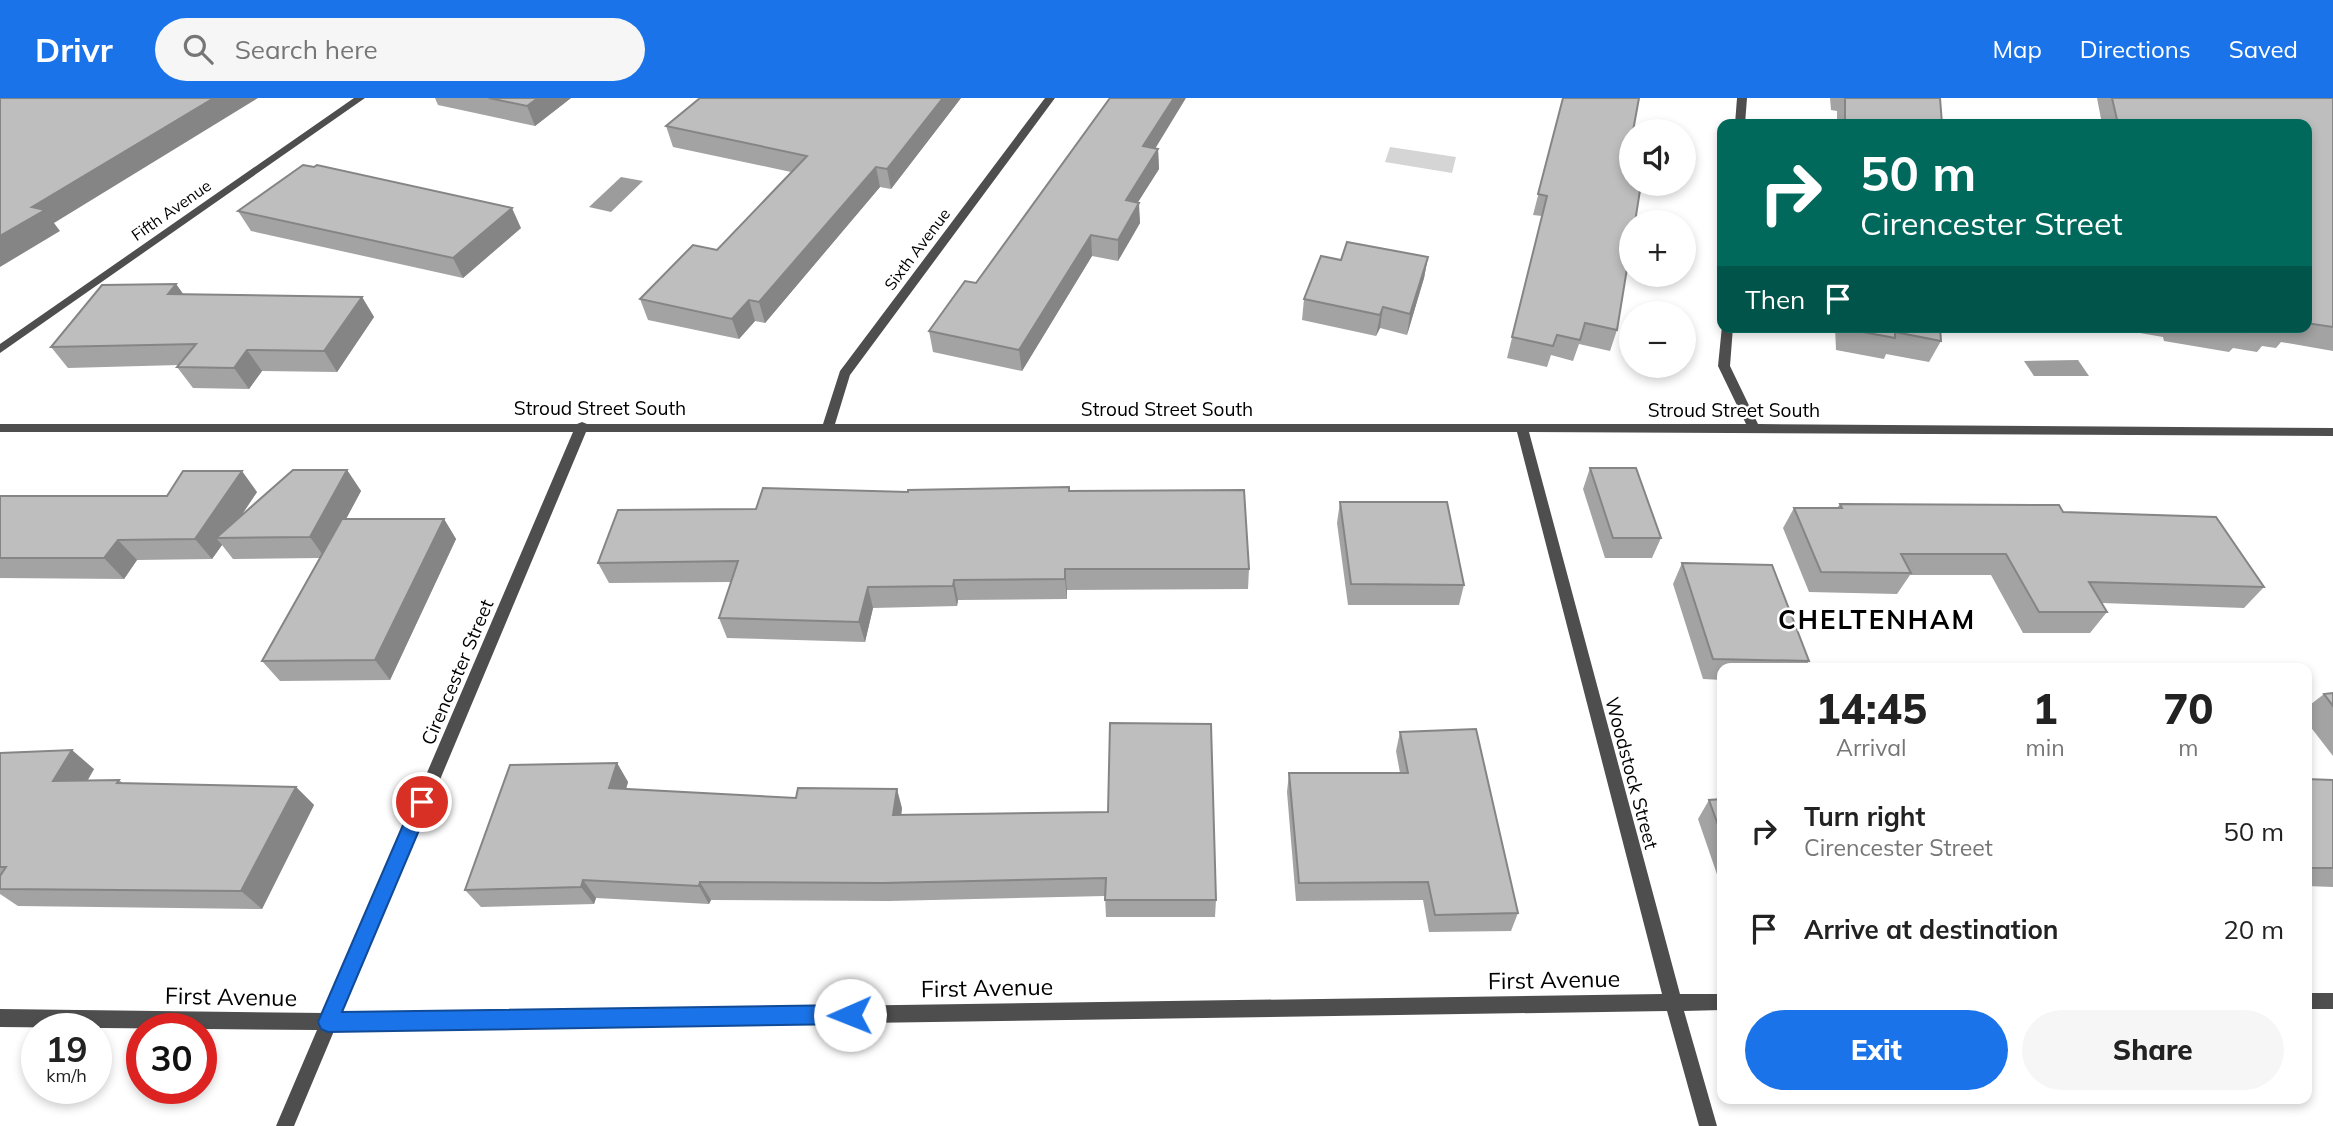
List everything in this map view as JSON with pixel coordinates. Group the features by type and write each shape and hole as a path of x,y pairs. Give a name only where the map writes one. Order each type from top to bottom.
{"street":[{"name":"Fifth Avenue","path":"0,349 360,98"},
{"name":"Sixth Avenue","path":"828,428 844,374 1050,98"},
{"path":"1740,119 1742,98"},
{"path":"1727,333 1724,366 1754,428"},
{"name":"Cirencester Street","path":"285,1126 582,426"},
{"name":"Stroud Street South","path":"0,428 1754,428 2333,432"},
{"name":"Woodstock Street","path":"1522,429 1708,1126"},
{"path":"2312,1001 2333,1001"},
{"name":"First Avenue","path":"0,1018 328,1022 1717,1002"}],"shaded area":[{"path":"1390,147 1456,157 1452,173 1385,162"},
{"path":"621,177 643,181 611,212 589,207"},
{"path":"2078,360 2089,376 2034,376 2024,361"}],"building":[{"path":"0,98 214,98 32,207 45,210 0,236"},
{"path":"489,98 538,98 527,106"},
{"path":"700,98 943,98 887,169 876,167 759,302 749,300 732,319 640,299 693,245 717,250 807,156 666,126"},
{"path":"1110,98 1174,98 1143,146 1158,149 1126,200 1139,203 1118,240 1091,235 1019,350 929,331 965,281 976,283"},
{"path":"1563,98 1639,98 1635,119 1619,119 1619,196 1639,196 1637,210 1619,210 1619,287 1624,287 1622,301 1619,301 1617,330 1585,323 1580,340 1557,335 1553,346 1512,337 1547,196 1538,194"},
{"path":"1845,98 1940,98 1942,119 1845,119"},
{"path":"2112,98 2333,98 2333,327 2312,324 2312,119 2117,119"},
{"path":"303,165 317,165 512,208 453,258 238,211"},
{"path":"1347,242 1428,257 1410,314 1383,307 1380,315 1304,299 1321,256 1341,260"},
{"path":"176,284 168,294 362,297 324,351 247,350 234,368 177,367 196,344 51,347 102,285"},
{"path":"1868,333 1895,333 1895,338"},
{"path":"1900,333 1940,333 1941,341"},
{"path":"1590,468 1636,468 1661,538 1613,538"},
{"path":"293,470 347,470 310,537 216,538"},
{"path":"183,471 242,471 195,539 118,540 104,558 0,558 0,496 167,496"},
{"path":"1069,487 1069,491 1244,490 1249,569 1065,569 1065,579 954,580 953,586 868,587 859,622 719,618 738,561 598,563 618,510 756,509 763,488 908,492"},
{"path":"1340,502 1447,502 1464,585 1351,584"},
{"path":"1840,504 2059,505 2063,512 2216,517 2264,587 2089,582 2107,612 2039,612 2006,554 1901,554 1911,573 1821,572 1794,508 1842,508"},
{"path":"342,519 444,519 375,660 262,661"},
{"path":"1682,563 1772,565 1809,661 1713,659"},
{"path":"2333,693 2333,706 2324,694"},
{"path":"1110,723 1211,724 1216,900 1105,900 1106,878 883,883 700,882 699,886 583,880 581,887 465,890 510,765 617,763 609,788 796,798 798,788 897,789 893,815 1108,812"},
{"path":"1476,729 1518,913 1435,915 1428,882 1299,883 1289,773 1408,773 1400,732"},
{"path":"72,750 53,781 119,780 117,783 296,787 241,891 0,889 0,876 6,867 0,867 0,753"},
{"path":"2312,779 2333,780 2333,868 2312,868"},
{"path":"1717,799 1717,822 1709,800"}],"district":[{"name":"CHELTENHAM","path":"1877,620"}],"route":[{"path":"422,802 328,1022 850,1015"}]}
